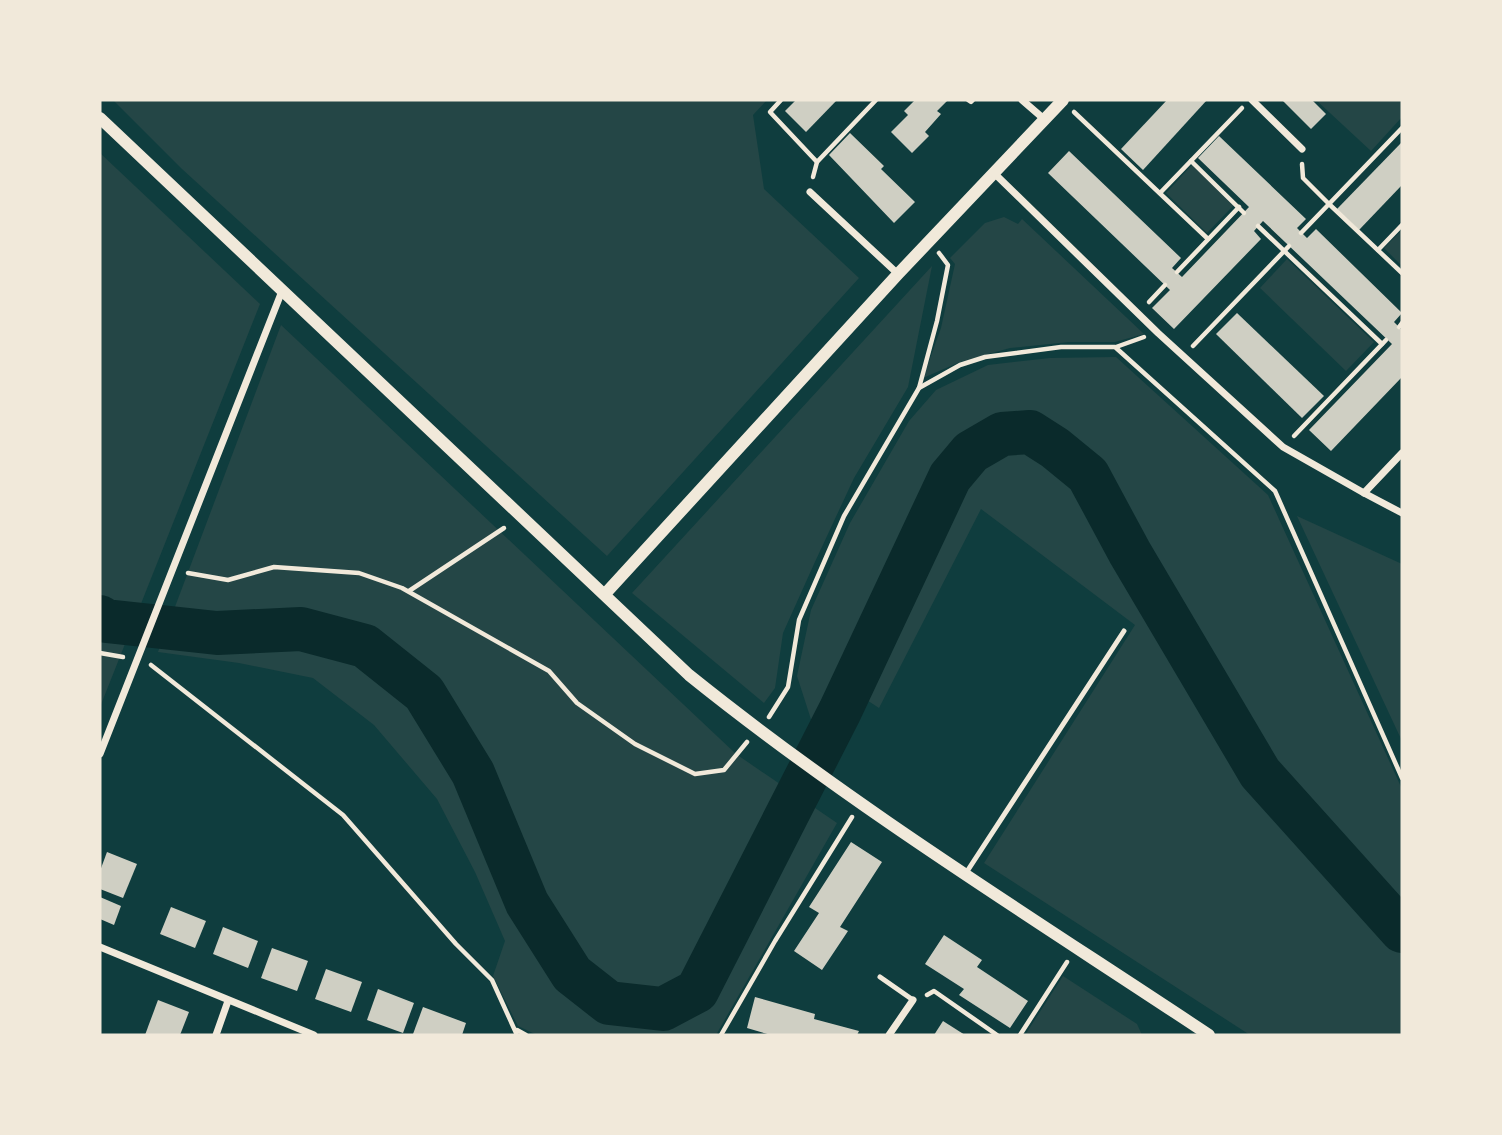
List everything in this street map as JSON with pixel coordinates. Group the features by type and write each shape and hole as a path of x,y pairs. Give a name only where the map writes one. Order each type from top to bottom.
{"street":[{"path":"1022,100 1044,119"},
{"path":"605,594 898,274 1062,100"},
{"path":"1251,100 1302,149"},
{"path":"100,118 689,675 758,730 860,803 1209,1035"},
{"path":"994,173 1158,333 1283,447 1402,513"},
{"path":"810,192 898,274"},
{"path":"100,754 282,291"},
{"path":"1363,493 1402,453"},
{"path":"100,947 314,1035"},
{"path":"889,1035 913,1000"},
{"path":"216,1035 228,1001"}],"lane":[{"path":"966,873 1124,631"},
{"path":"880,977 913,1000"}],"path":[{"path":"781,100 770,112 817,162"},
{"path":"810,192 817,162 876,100"},
{"path":"1062,100 1208,239"},
{"path":"1160,193 1251,100"},
{"path":"1301,233 1402,128"},
{"path":"1302,149 1303,178 1402,273"},
{"path":"1191,161 1244,212"},
{"path":"1177,272 1239,207"},
{"path":"1378,250 1402,225"},
{"path":"1258,226 1384,342 1283,447"},
{"path":"172,570 229,580 274,567 359,573 409,592 549,671 577,703 635,744 695,774 724,770 758,730 788,687 799,620 844,516 919,388 937,321 948,265 929,242"},
{"path":"1184,355 1289,246"},
{"path":"1138,313 1165,285"},
{"path":"919,388 960,365 985,357 1061,347 1115,347 1158,333"},
{"path":"1115,347 1275,491 1402,778"},
{"path":"409,592 504,528"},
{"path":"100,653 121,657"},
{"path":"146,666 153,665 343,815 456,944 492,980 516,1033 526,1035"},
{"path":"721,1035 860,803"},
{"path":"1020,1035 1077,947"},
{"path":"913,1000 934,991 997,1035"}],"shaded area":[{"path":"113,100 767,100 753,115 764,189 859,278 607,556 182,169"},
{"path":"1316,100 1402,100 1402,117 1371,151"},
{"path":"100,153 260,304 100,707"},
{"path":"1192,165 1234,205 1207,233 1166,193"},
{"path":"1004,217 1018,224 1022,219 1144,334 1115,342 1069,342 1010,348 960,362 923,378 941,328 955,264 950,258 985,223"},
{"path":"1402,230 1402,266 1384,248"},
{"path":"1287,259 1374,342 1346,371 1260,288"},
{"path":"932,266 908,387 854,478 814,564 783,633 775,688 764,703 632,593"},
{"path":"281,325 736,754 837,823 716,1035 537,1035 518,1026 493,976 505,941 475,872 437,799 374,725 313,678 239,663 158,652"},
{"path":"1116,357 1268,495 1402,789 1402,909 1275,761 1099,471 1034,419 978,435 931,485 929,523 864,633 817,738 797,676 811,610 850,523 909,421 936,390 988,365 1050,358"},
{"path":"1008,446 1029,450 1050,462 1075,482 1126,573 1257,777 1402,948 1402,1035 1250,1035 984,863 1135,625 981,509 879,708 856,693 954,492 980,461"},
{"path":"1297,516 1402,564 1402,741"},
{"path":"1063,976 1137,1024 1142,1035 1025,1035"}],"building":[{"path":"796,100 837,100 806,132 785,111"},
{"path":"915,100 948,100 937,111 941,114 925,132 929,136 912,153 891,132 908,115 904,111"},
{"path":"1167,100 1207,100 1143,170 1121,149"},
{"path":"1282,100 1312,100 1326,114 1311,129"},
{"path":"850,133 884,166 881,169 915,202 894,223 829,155"},
{"path":"1219,136 1306,219 1297,228 1307,238 1316,229 1402,313 1394,322 1402,330 1402,377 1331,451 1309,430 1392,344 1263,221 1254,231 1261,239 1174,329 1152,308 1170,290 1048,173 1069,151 1181,258 1172,268 1182,277 1249,207 1198,158"},
{"path":"1402,142 1402,185 1359,230 1337,209"},
{"path":"1237,313 1324,396 1302,418 1216,334"},
{"path":"851,842 882,862 840,927 848,931 822,970 794,951 819,913 809,907"},
{"path":"107,852 137,864 123,898 100,889 100,871"},
{"path":"100,897 121,906 114,925 100,919"},
{"path":"171,907 206,921 195,948 160,934"},
{"path":"223,927 258,941 248,968 213,954"},
{"path":"944,935 982,960 977,967 1028,1001 1010,1028 959,995 964,989 925,964"},
{"path":"272,948 308,961 297,991 261,978"},
{"path":"326,969 362,982 351,1012 315,999"},
{"path":"378,989 414,1003 403,1033 367,1020"},
{"path":"755,997 815,1014 814,1019 859,1031 857,1035 771,1035 747,1028"},
{"path":"158,1000 189,1012 180,1035 145,1035"},
{"path":"423,1007 466,1023 462,1035 413,1034"},
{"path":"943,1021 965,1035 934,1035"}],"waterway":[{"path":"100,617 106,621 217,633 301,629 365,646 424,693 473,773 527,903 572,974 609,1003 663,1009 697,991 840,711 950,477 971,452 1002,434 1030,432 1088,475 1130,553 1260,773 1402,931"}]}
